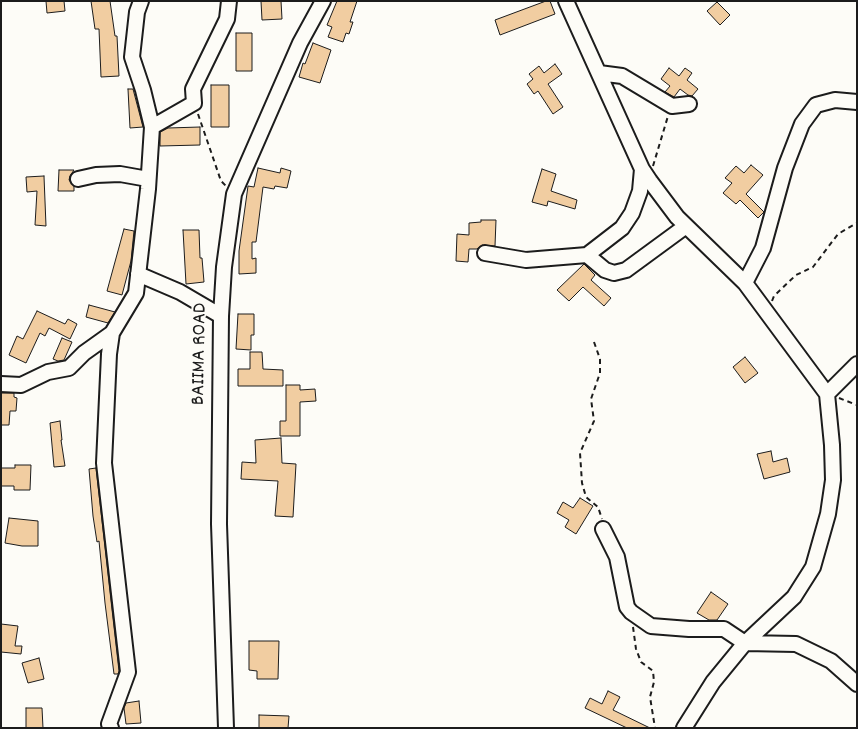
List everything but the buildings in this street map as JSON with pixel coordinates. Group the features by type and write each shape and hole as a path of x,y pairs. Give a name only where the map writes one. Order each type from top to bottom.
{"street":[{"path":"109,727 128,672 104,464 108,354 112,334 136,293 148,179 152,127 143,90 132,57 137,12 141,1"},
{"path":"152,127 194,103 193,88 227,20 229,1"},
{"name":"BAIIMA ROAD","path":"226,728 219,524 221,316 224,267 234,194 300,43 323,1"},
{"path":"566,1 646,175 686,226 745,283 827,394 833,480 828,514 813,567 794,597 744,644 712,682 684,728"},
{"path":"599,73 622,76 672,106 689,104"},
{"path":"745,283 763,248 785,168 802,124 816,106 835,100 857,102"},
{"path":"78,179 96,174 120,174 148,179"},
{"path":"485,252 526,260 587,255 622,228 632,213 646,175"},
{"path":"587,255 605,270 614,273 626,270 686,226"},
{"path":"138,274 180,292 221,316"},
{"path":"1,384 21,385 48,372 69,368 84,353 112,334"},
{"path":"827,394 857,364"},
{"path":"603,529 616,557 627,608 651,626 724,629 744,644 796,644 831,660 857,684"}],"path":[{"path":"194,103 221,181 234,194"},
{"path":"646,175 672,106"},
{"path":"769,313 774,296 796,275 813,267 838,234 857,223"},
{"path":"594,342 600,358 600,373 591,399 594,421 580,453 582,483 586,497 598,507 604,523 603,529"},
{"path":"827,394 857,406"},
{"path":"631,612 636,649 642,662 653,671 654,682 650,696 655,728"}]}
